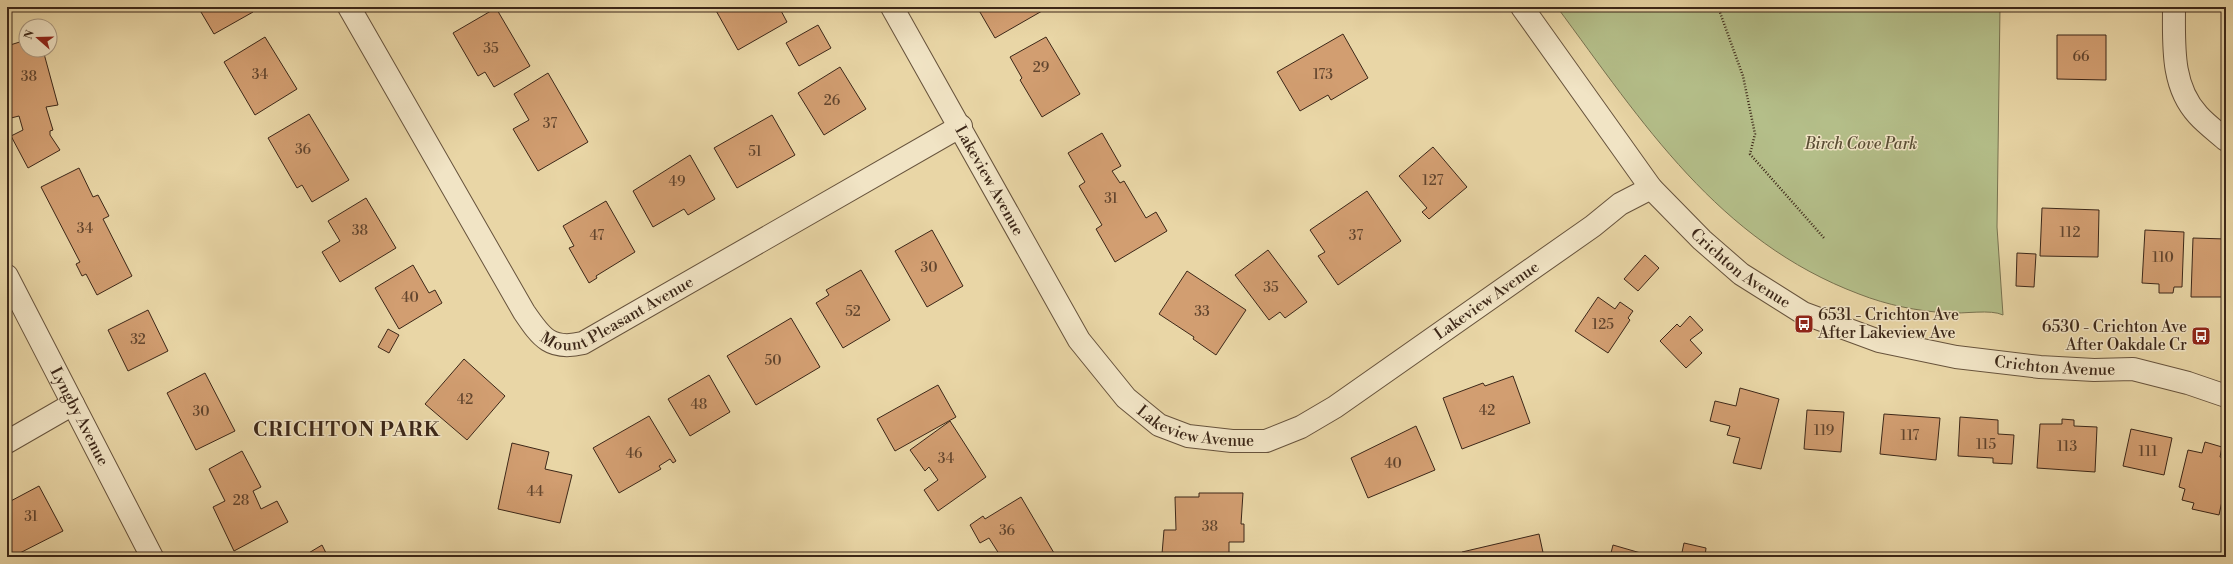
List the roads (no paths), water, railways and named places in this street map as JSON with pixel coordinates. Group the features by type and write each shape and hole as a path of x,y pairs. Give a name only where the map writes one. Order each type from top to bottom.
{"street":[{"name":"Mount Pleasant Avenue","path":"349,7 524,312 545,338 551,343 567,347 583,343 960,126"},
{"name":"Lakeview Avenue","path":"892,7 960,126 1078,340 1126,398 1159,425 1188,436 1232,441 1266,441 1301,427 1322,415 1593,226 1620,204 1651,188"},
{"name":"Crichton Avenue","path":"1522,7 1651,188 1702,240 1741,274 1803,313 1878,341 1956,357 2040,367 2094,370 2133,370 2188,383 2226,396"},
{"path":"2174,7 2174,48 2181,89 2198,116 2226,140"},
{"name":"Lyngby Avenue","path":"7,276 152,557"},
{"path":"7,442 73,404"}],"place":[{"name":"6531 - Crichton Ave After Lakeview Ave","path":"1804,324"},
{"name":"6530 - Crichton Ave After Oakdale Cr","path":"2201,336"}],"district":[{"name":"CRICHTON PARK","path":"347,430"}],"park label":[{"name":"Birch Cove Park","path":"1861,144"}]}
